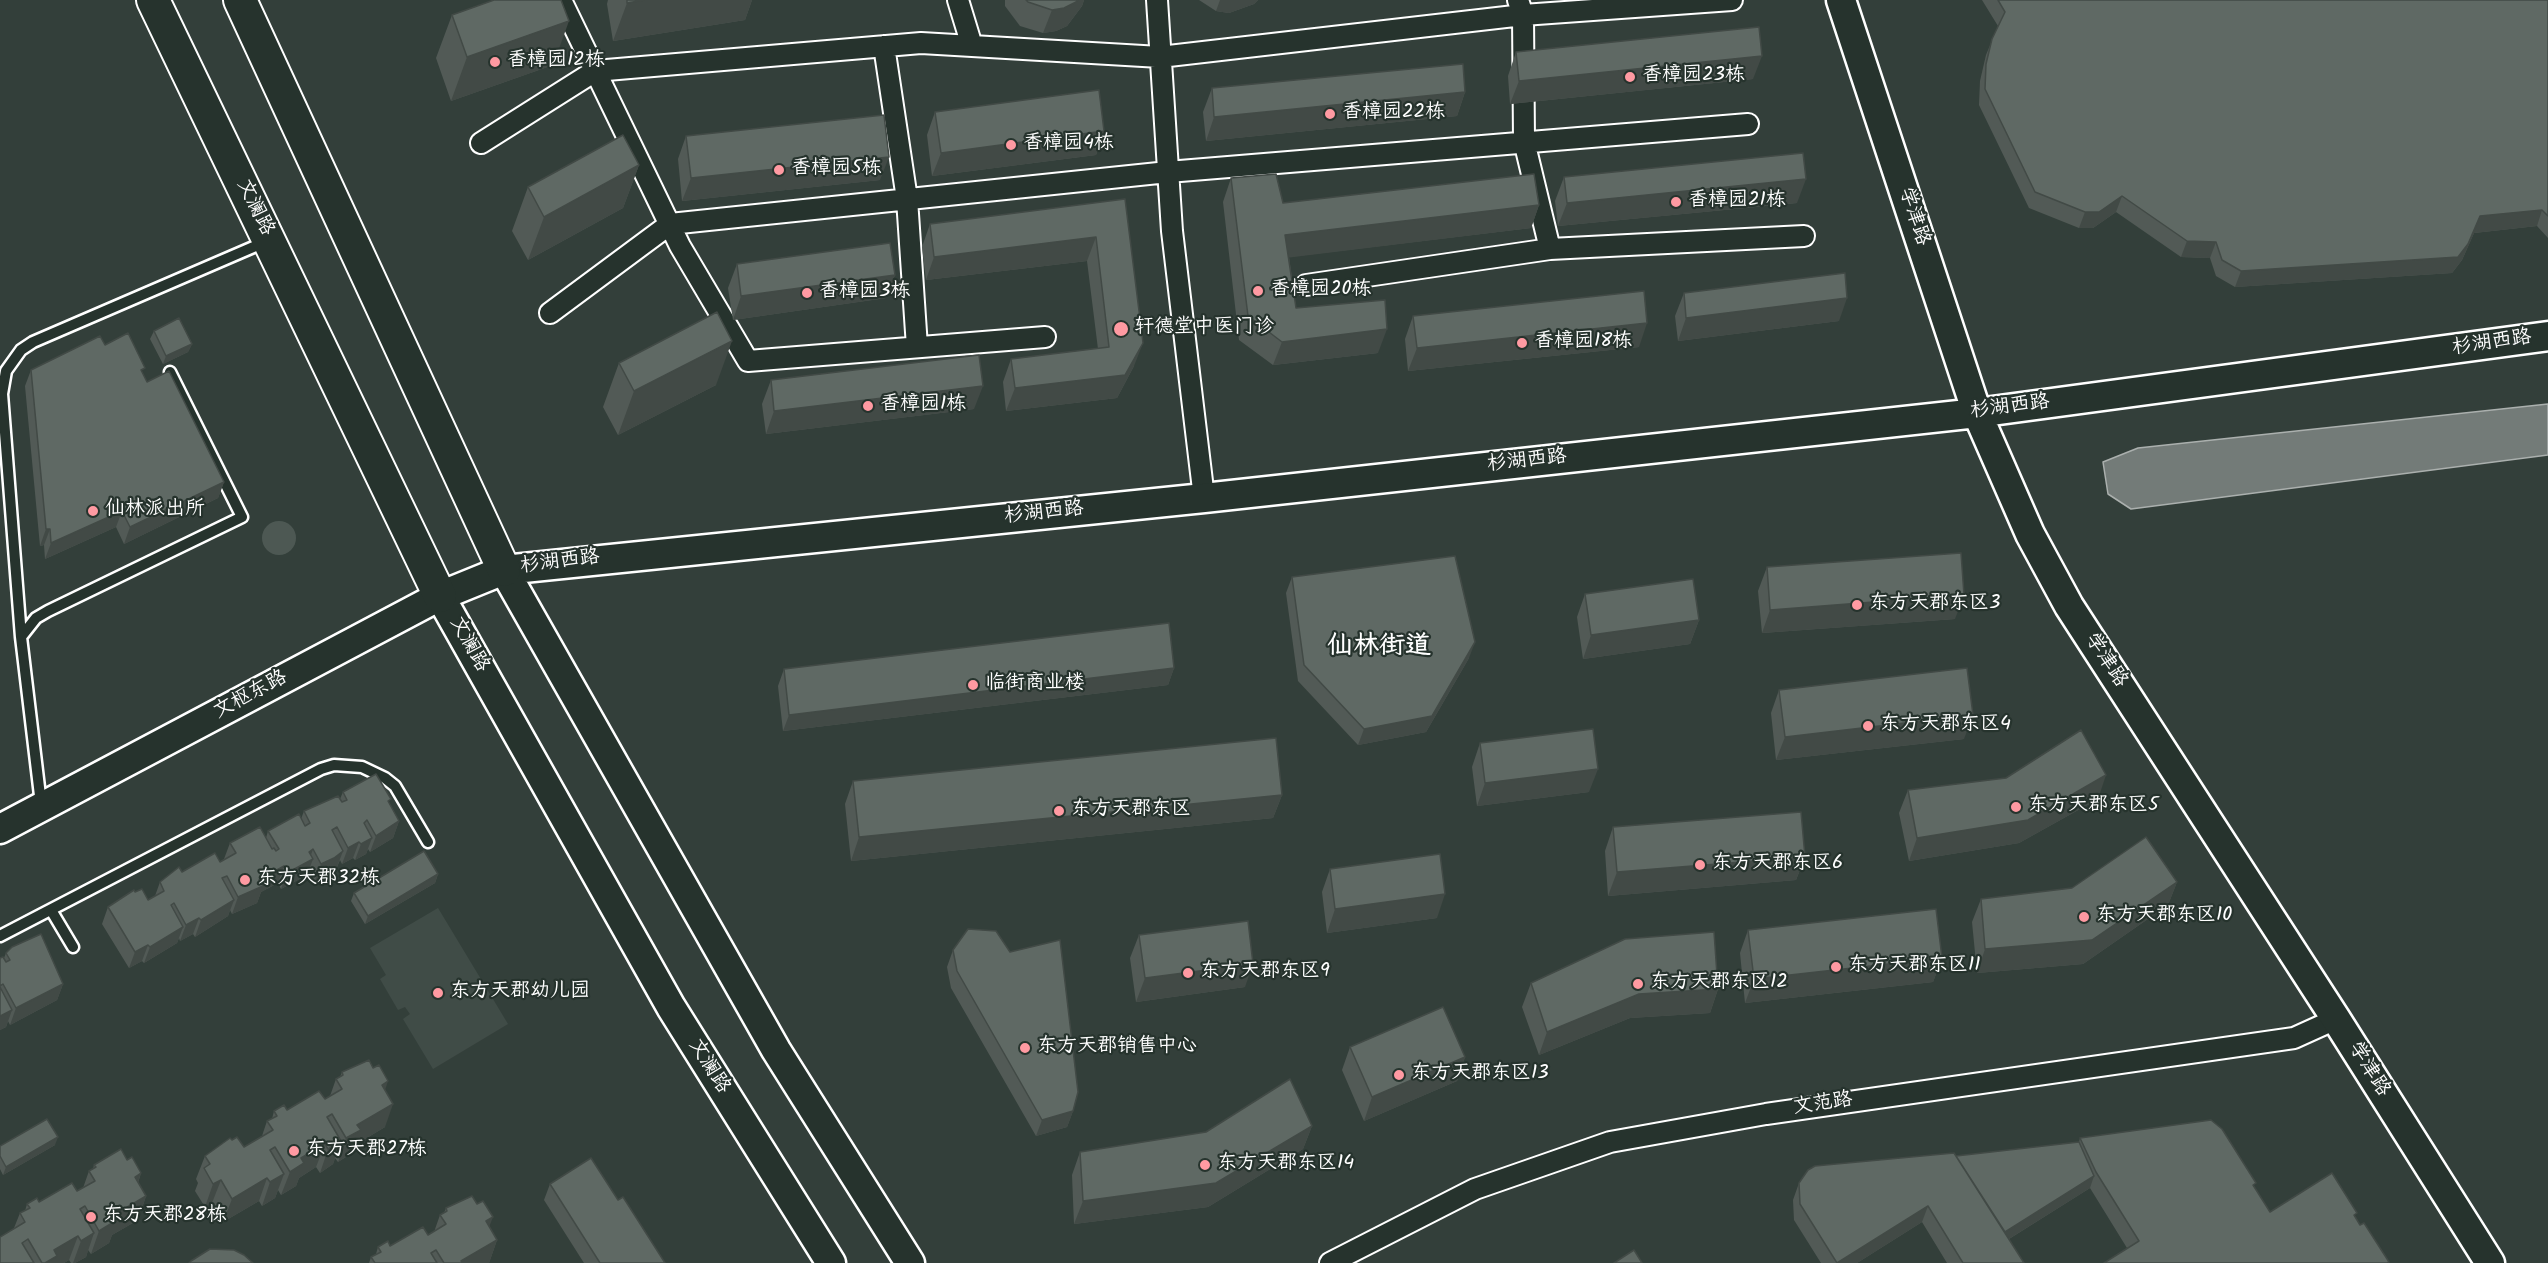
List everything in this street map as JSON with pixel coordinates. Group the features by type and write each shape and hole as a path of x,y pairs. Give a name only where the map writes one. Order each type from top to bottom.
{"main road":[{"name":"文澜路","path":"153,0 440,596"},
{"path":"240,0 504,570"}],"street":[{"path":"561,0 670,224 748,361 1045,337"},
{"path":"958,0 972,46"},
{"path":"1156,0 1172,231 1204,498"},
{"path":"481,143 595,71 921,42 1160,57 1520,8 1731,0"},
{"name":"学津路","path":"1841,0 1977,413 2030,534 2069,606 2336,1019 2490,1263"},
{"path":"1520,8 1524,141 1550,249"},
{"path":"884,46 907,199 917,347"},
{"path":"550,313 670,224 1168,172 1748,124"},
{"path":"1306,285 1550,249 1804,236"},
{"name":"杉湖西路","path":"504,570 1204,498 1977,413 2548,336"},
{"name":"文枢东路","path":"0,829 440,596 504,570"},
{"path":"504,570 776,1050 910,1263"},
{"name":"文澜路","path":"440,596 671,1007 831,1263"},
{"name":"文范路","path":"1330,1263 1475,1189 1610,1142 1778,1112 2294,1038 2336,1019"}],"lane":[{"path":"41,807 21,637 2,393 6,371 12,361 33,342 269,240"},
{"path":"21,637 36,618 48,611 242,517 170,372"},
{"path":"0,936 321,769 334,765 362,767 386,778 395,786 428,842"},
{"path":"51,910 74,947"}],"shaded area":[{"path":"2548,404 2548,455 2131,509 2108,494 2103,462 2138,448"},
{"path":"279,521 291,526 296,538 291,550 279,555 267,550 262,538 267,526"},
{"name":"东方天郡幼儿园","path":"438,908 508,1024 433,1069 403,1019 410,1014 405,1007 398,1010 380,979 386,975 370,948"}],"building":[{"path":"494,0 561,0 569,21 467,57 452,15"},
{"path":"627,0 644,0 627,3"},
{"path":"1026,0 1078,0 1064,8 1052,10"},
{"path":"1998,0 2548,0 2548,216 2542,210 2480,216 2468,244 2458,257 2241,271 2222,260 2216,242 2187,241 2122,196 2099,212 2085,212 2035,192 1985,89 1986,64 1992,39 2005,12"},
{"path":"1759,27 1762,56 1519,81 1516,52"},
{"path":"1463,64 1465,92 1214,117 1212,88"},
{"path":"1099,90 1104,131 941,153 935,112"},
{"path":"884,115 889,157 691,178 686,136"},
{"path":"623,135 639,165 544,217 528,187"},
{"path":"1803,153 1806,179 1567,203 1564,177"},
{"path":"1276,174 1283,203 1534,174 1539,205 1285,235 1296,308 1385,300 1387,329 1282,342 1248,316 1231,178"},
{"path":"1125,199 1143,343 1125,375 1015,388 1011,359 1109,347 1096,237 934,257 930,224"},
{"path":"890,243 895,275 741,296 737,264"},
{"path":"1845,273 1847,298 1686,318 1684,293"},
{"path":"1644,291 1647,323 1417,348 1413,316"},
{"path":"717,312 732,341 634,391 619,363"},
{"path":"179,318 192,344 166,356 154,331"},
{"path":"128,333 145,368 141,370 147,382 169,371 224,482 130,527 122,511 51,543 50,529 46,529 31,370 100,336 105,345"},
{"path":"979,355 983,386 774,411 771,380"},
{"path":"1961,553 1964,595 1770,610 1767,567"},
{"path":"1455,556 1475,642 1432,716 1364,729 1304,665 1292,577"},
{"path":"1693,579 1699,620 1591,635 1585,594"},
{"name":"临街商业楼","path":"1169,623 1174,668 789,715 784,669"},
{"path":"1967,668 1973,715 1785,737 1779,690"},
{"path":"1593,729 1598,769 1485,783 1480,743"},
{"path":"2081,730 2106,775 2028,820 1917,838 1908,790 2006,778"},
{"path":"1276,738 1282,795 859,837 853,781"},
{"name":"东方天郡32栋","path":"376,774 391,799 388,801 399,821 376,836 367,820 364,823 372,838 348,848 337,827 332,830 343,851 334,858 321,864 313,849 309,852 313,859 287,873 284,866 259,880 263,886 238,897 227,876 222,878 234,900 201,920 199,918 186,925 174,903 171,905 183,927 150,947 148,945 135,952 108,907 134,890 135,892 142,889 148,900 164,891 160,882 179,867 182,872 215,853 220,862 236,853 230,843 260,827 272,849 276,851 279,849 268,831 299,814 305,826 310,823 304,811 338,796 342,802 347,800 343,792"},
{"path":"1801,812 1805,857 1617,872 1613,827"},
{"path":"2146,837 2177,882 2092,940 1985,949 1981,899 2072,888"},
{"path":"424,851 438,874 368,916 354,893"},
{"path":"1440,854 1445,894 1335,909 1330,869"},
{"path":"1936,909 1942,958 1754,979 1748,930"},
{"path":"1248,921 1253,964 1145,978 1139,935"},
{"name":"东方天郡销售中心","path":"968,929 996,931 1010,952 1060,940 1078,1092 1073,1111 1042,1120 957,971 953,950"},
{"path":"1714,932 1718,989 1639,994 1547,1032 1531,983 1625,939"},
{"path":"41,934 63,984 16,1008 3,984 0,986 0,958 3,957 6,962 10,960 6,953 12,947"},
{"path":"0,987 12,1010 0,1016"},
{"path":"1443,1007 1465,1057 1372,1097 1350,1047"},
{"path":"369,1060 373,1068 379,1065 388,1081 382,1085 393,1104 357,1125 361,1130 346,1138 332,1114 327,1117 341,1141 328,1149 325,1144 301,1158 304,1163 290,1172 275,1147 270,1150 284,1174 270,1182 267,1178 232,1199 221,1180 213,1184 204,1168 210,1164 205,1156 230,1138 232,1140 237,1137 244,1147 273,1130 267,1121 277,1116 274,1111 284,1105 287,1110 319,1091 325,1099 342,1089 336,1079 343,1075 342,1072"},
{"path":"1290,1079 1312,1126 1216,1183 1083,1201 1080,1152 1206,1132"},
{"path":"47,1119 58,1137 6,1167 0,1156 0,1146"},
{"path":"2211,1120 2222,1129 2256,1183 2253,1185 2270,1212 2332,1173 2357,1213 2354,1215 2360,1225 2364,1223 2389,1262 2104,1263 2139,1241 2096,1172 2080,1138"},
{"path":"2079,1142 2094,1176 2005,1232 1956,1156"},
{"path":"121,1149 127,1160 132,1157 141,1173 135,1177 146,1196 114,1215 117,1220 99,1231 85,1206 80,1209 94,1233 81,1241 78,1236 54,1250 57,1256 45,1263 42,1263 28,1239 22,1243 34,1263 0,1263 0,1237 25,1222 20,1213 30,1208 27,1204 37,1198 39,1202 72,1183 77,1191 95,1181 89,1171 96,1167 94,1165"},
{"path":"1954,1153 2024,1263 1963,1263 1928,1206 1837,1263 1800,1204 1799,1183 1808,1170 1815,1166"},
{"path":"591,1158 618,1200 623,1197 665,1263 600,1263 550,1184"},
{"path":"472,1196 477,1204 483,1201 493,1217 486,1221 497,1240 461,1261 463,1263 444,1263 436,1250 431,1253 437,1263 375,1263 371,1257 381,1252 378,1247 388,1241 390,1246 423,1227 428,1235 446,1224 440,1215 447,1211 446,1208"},
{"path":"210,1249 234,1250 253,1263 189,1263"},
{"path":"1634,1250 1642,1263 1614,1263"}],"place":[{"name":"香樟园12栋","path":"495,62"},
{"name":"香樟园23栋","path":"1630,77"},
{"name":"香樟园22栋","path":"1330,114"},
{"name":"香樟园4栋","path":"1011,145"},
{"name":"香樟园5栋","path":"779,170"},
{"name":"香樟园21栋","path":"1676,202"},
{"name":"香樟园20栋","path":"1258,291"},
{"name":"香樟园3栋","path":"807,293"},
{"name":"轩德堂中医门诊","path":"1121,329"},
{"name":"香樟园18栋","path":"1522,343"},
{"name":"香樟园1栋","path":"868,406"},
{"name":"仙林派出所","path":"93,511"},
{"name":"东方天郡东区3","path":"1857,605"},
{"name":"临街商业楼","path":"973,685"},
{"name":"东方天郡东区4","path":"1868,726"},
{"name":"东方天郡东区5","path":"2016,807"},
{"name":"东方天郡东区","path":"1059,811"},
{"name":"东方天郡东区6","path":"1700,865"},
{"name":"东方天郡32栋","path":"245,880"},
{"name":"东方天郡东区10","path":"2084,917"},
{"name":"东方天郡东区11","path":"1836,967"},
{"name":"东方天郡东区9","path":"1188,973"},
{"name":"东方天郡东区12","path":"1638,984"},
{"name":"东方天郡幼儿园","path":"438,993"},
{"name":"东方天郡销售中心","path":"1025,1048"},
{"name":"东方天郡东区13","path":"1399,1075"},
{"name":"东方天郡27栋","path":"294,1151"},
{"name":"东方天郡东区14","path":"1205,1165"},
{"name":"东方天郡28栋","path":"91,1217"}],"district":[{"name":"仙林街道","path":"1379,649"}]}
